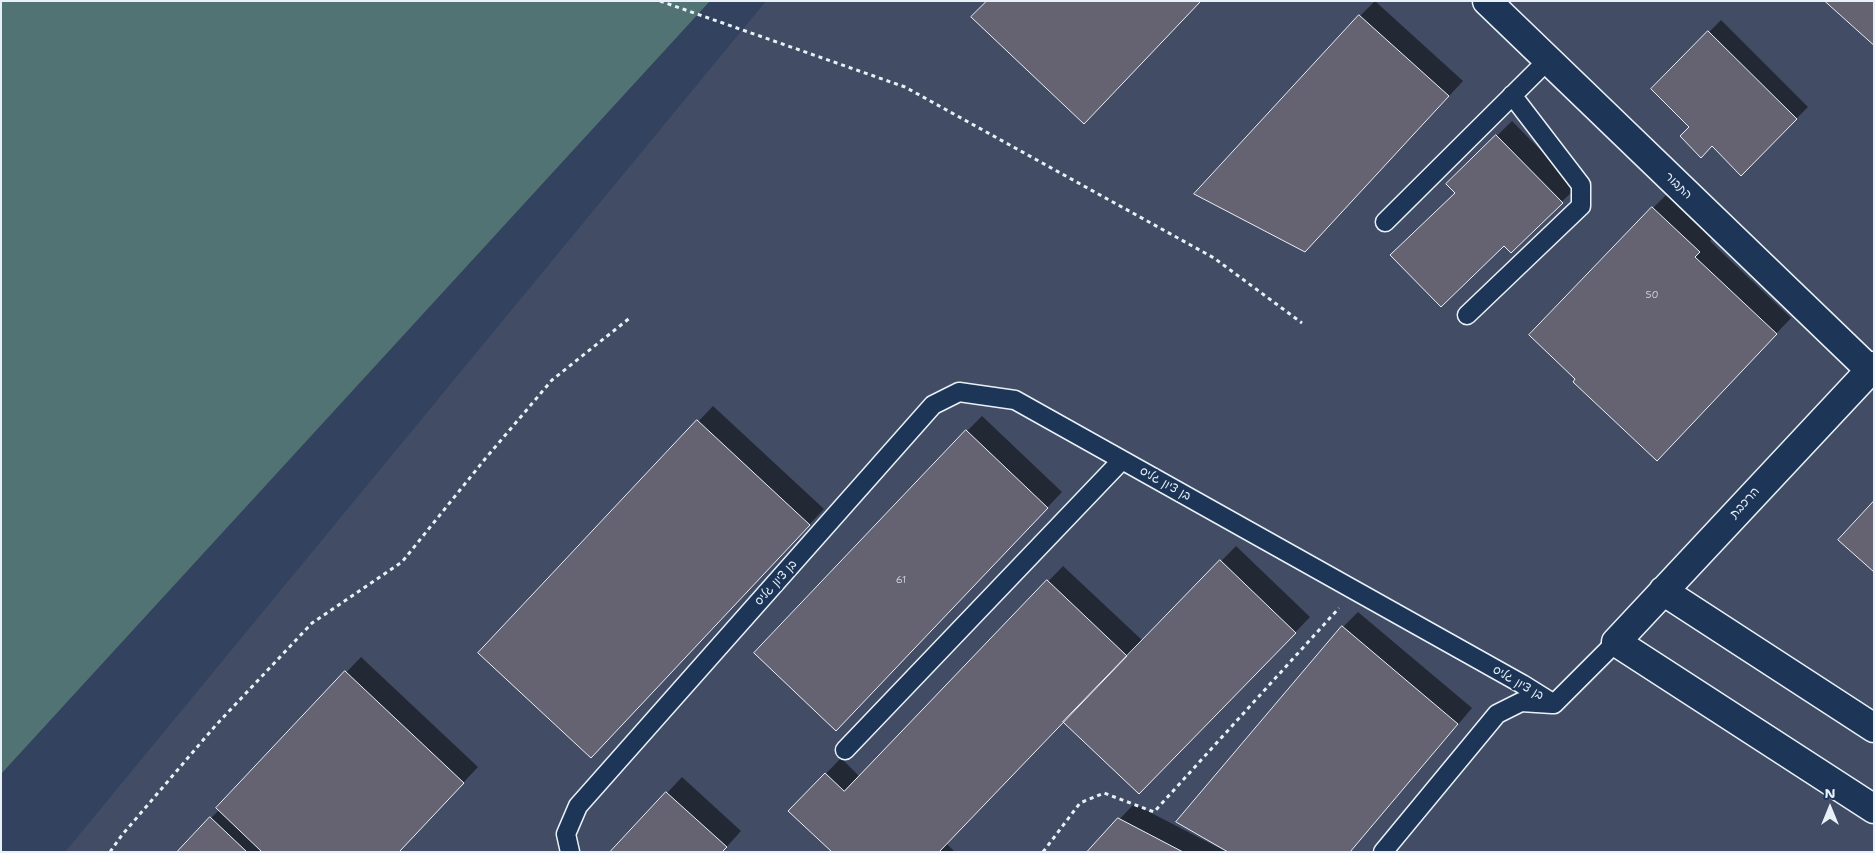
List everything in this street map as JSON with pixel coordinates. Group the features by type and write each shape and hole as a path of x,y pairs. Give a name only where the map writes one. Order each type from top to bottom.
{"street":[{"name":"התבור","path":"1487,1 1872,368"},
{"name":"הרכבת","path":"1616,642 1872,368"},
{"path":"1663,591 1874,728"},
{"path":"1616,642 1874,808"}],"lane":[{"path":"1386,222 1548,60"},
{"path":"1467,315 1581,206 1581,184 1512,95"},
{"name":"בן ציון גליס","path":"570,852 566,834 578,806 933,405 959,392 1015,400 1554,704 1616,642"},
{"path":"845,750 1122,460"},
{"path":"1383,852 1497,714 1521,702 1554,704"}],"path":[{"path":"660,1 905,87 1214,258 1302,323"},
{"path":"110,852 122,835 216,725 312,623 402,562 552,380 631,317"},
{"path":"1043,852 1080,803 1104,793 1154,812 1355,591"}],"shaded area":[{"path":"766,1 1874,1 1874,852 65,852"}],"green space":[{"path":"1,1 710,1 1,774"}],"building":[{"path":"987,1 1201,1 1084,124 971,17"},
{"path":"1825,1 1874,1 1874,45"},
{"path":"1359,15 1449,96 1305,252 1194,194"},
{"path":"1708,31 1797,119 1741,176 1712,146 1701,158 1680,136 1689,127 1651,89"},
{"path":"1496,135 1563,203 1511,253 1504,246 1441,307 1390,255 1455,193 1446,184"},
{"path":"1652,207 1700,252 1695,257 1777,334 1657,461 1573,382 1575,379 1529,335"},
{"path":"697,420 810,525 591,758 478,653"},
{"path":"966,430 1048,508 836,731 754,653"},
{"path":"1874,501 1874,572 1838,540"},
{"path":"1220,560 1296,633 1139,794 1063,722"},
{"path":"1047,580 1127,656 939,852 832,852 788,811 825,773 844,791"},
{"path":"1342,626 1458,724 1350,852 1228,852 1176,822"},
{"path":"345,671 464,783 399,852 262,852 216,808"},
{"path":"666,792 727,847 722,852 610,852"},
{"path":"210,817 247,852 177,852"},
{"path":"1118,818 1183,852 1087,852"}]}
